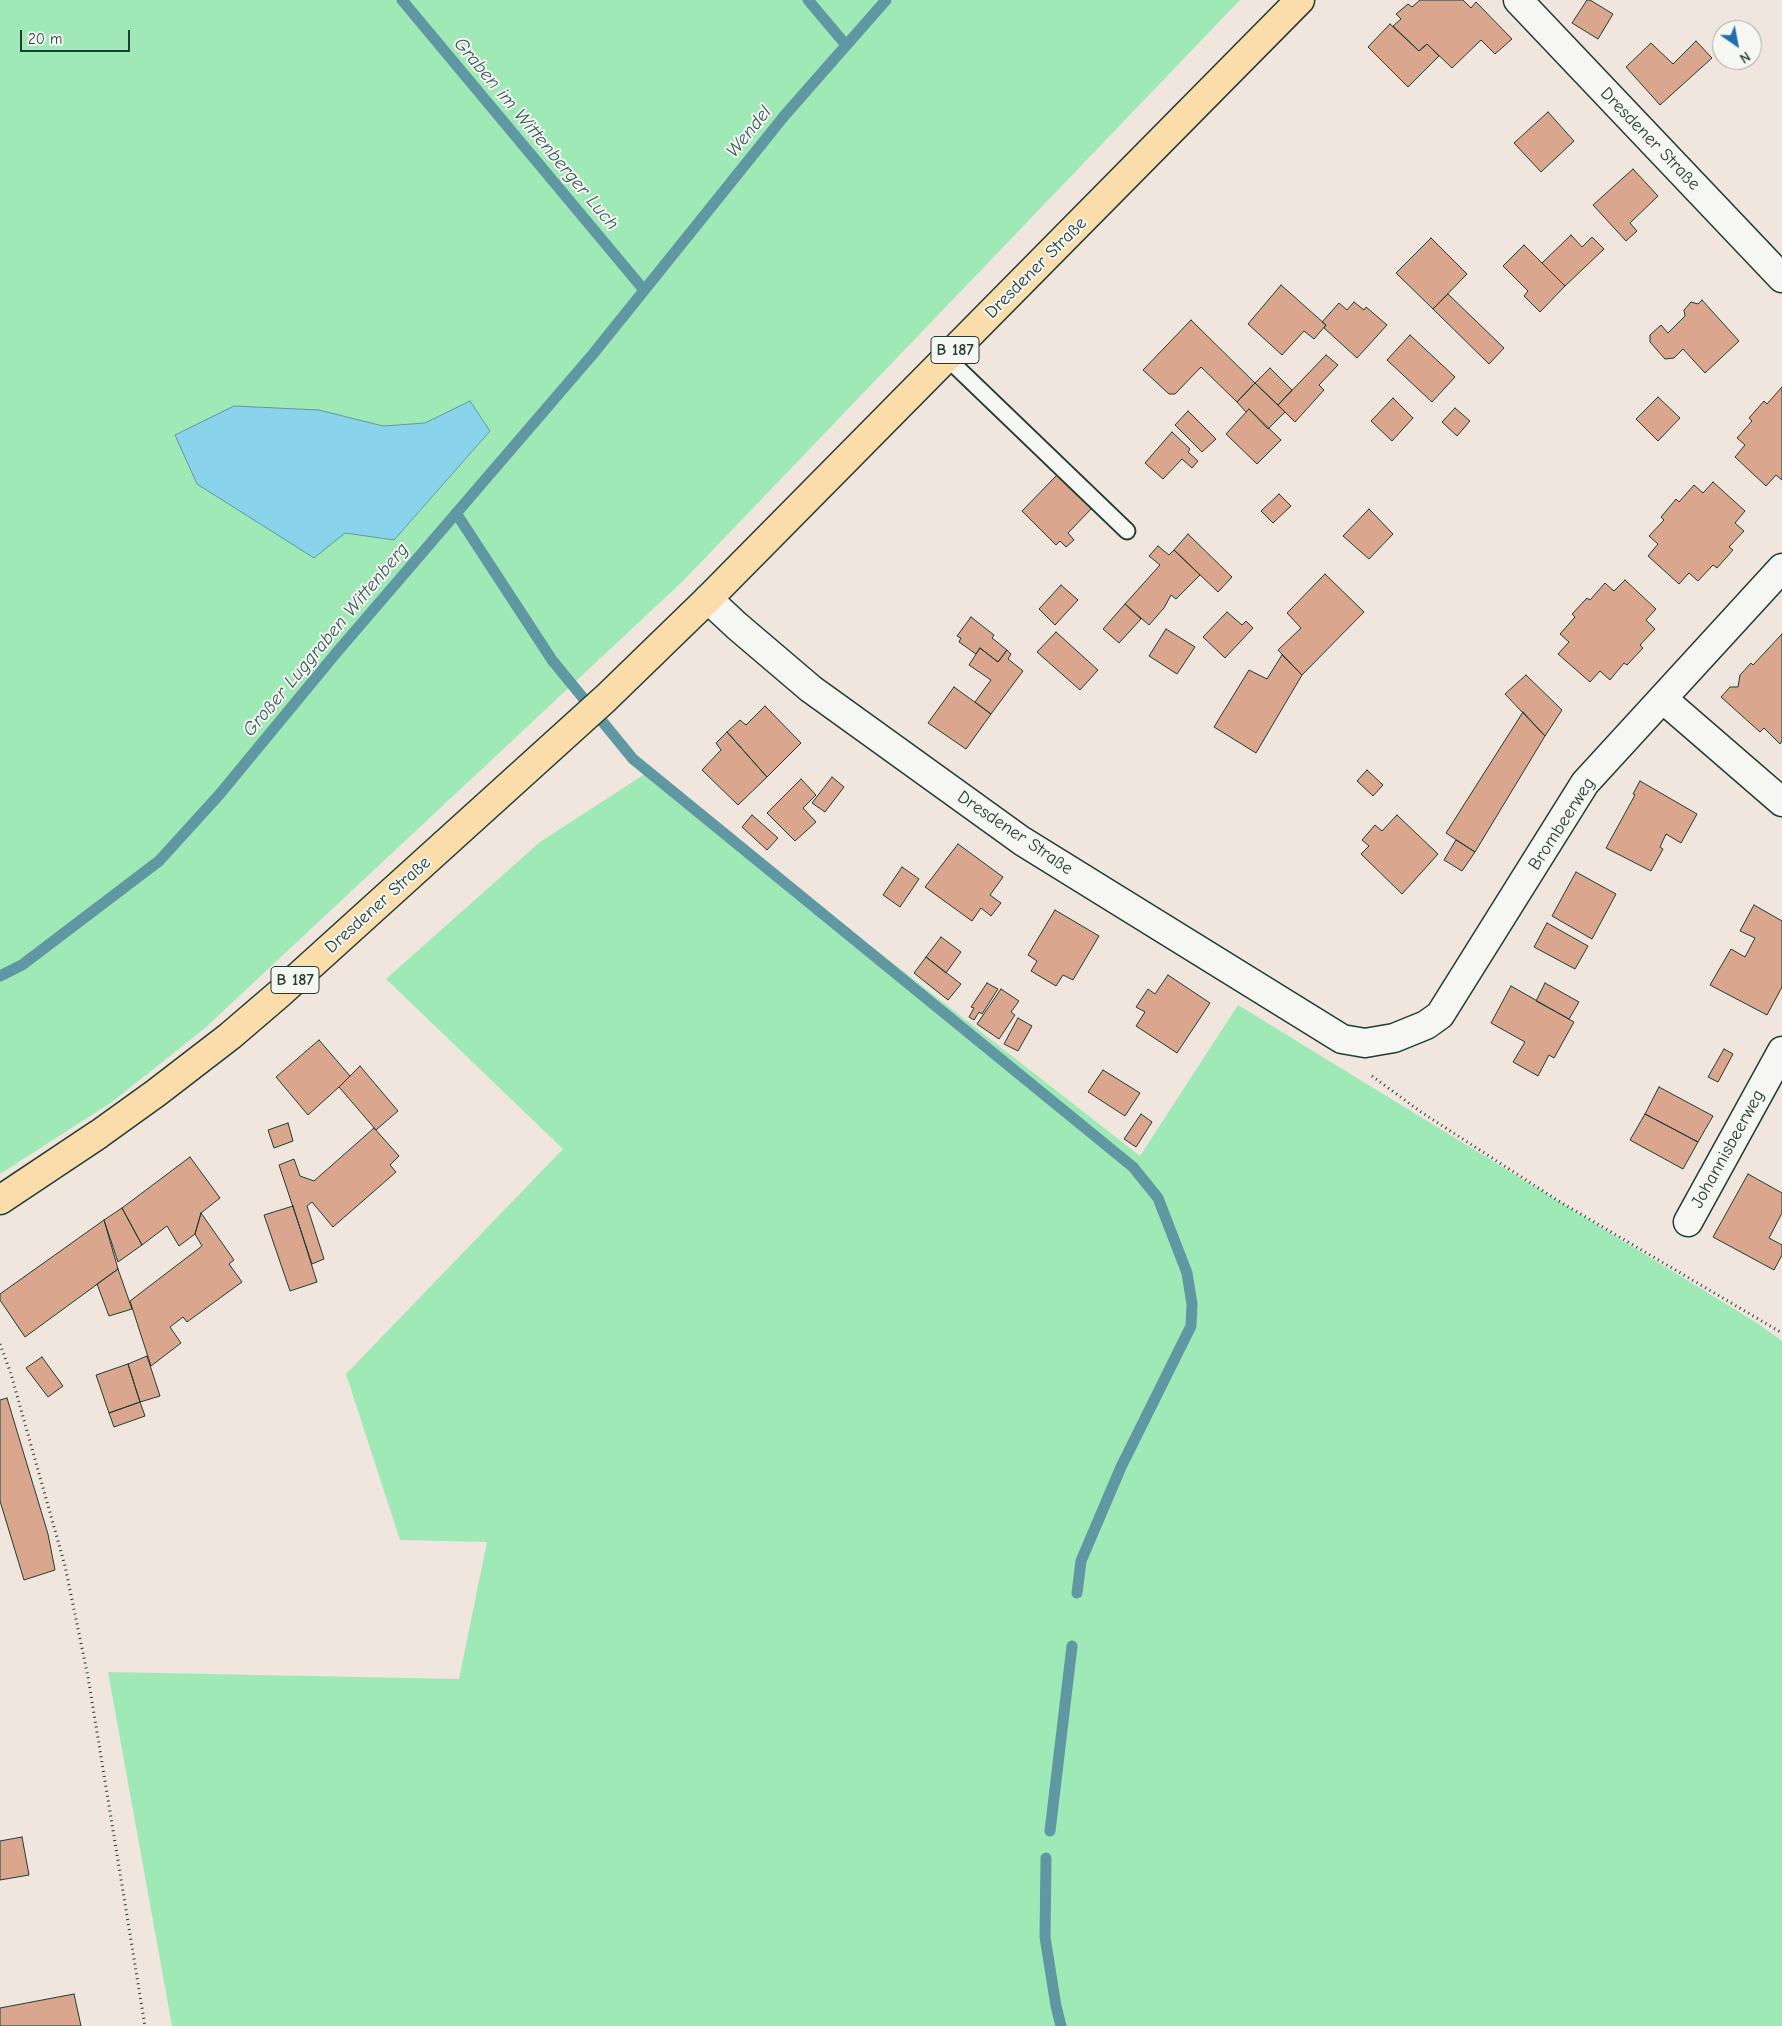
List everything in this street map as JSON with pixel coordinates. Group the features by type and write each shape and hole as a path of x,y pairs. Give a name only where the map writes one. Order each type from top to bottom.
{"main road":[{"name":"Dresdener Straße","path":"0,1200 142,1103 230,1036 279,994 606,698 708,599 1300,0"}],"street":[{"name":"Dresdener Straße","path":"1518,0 1782,278"},
{"name":"Brombeerweg","path":"1342,1039 1365,1043 1394,1038 1426,1025 1440,1015 1585,783 1782,568"},
{"name":"Dresdener Straße","path":"708,599 811,689 1022,841 1342,1039"},
{"path":"1663,699 1782,802"},
{"name":"Johannisbeerweg","path":"1688,1222 1782,1051"}],"lane":[{"path":"947,358 1127,531"}],"path":[{"path":"1342,1039 1356,1064 1422,1112 1557,1200 1782,1333"},
{"path":"0,1344 11,1374 65,1566 88,1677 145,2026"}],"green space":[{"path":"0,0 1240,0 684,580 205,1028 112,1102 0,1174","holes":["470,402 490,431 394,540 345,533 319,410 383,426 425,423"]},
{"path":"648,772 1140,1156 1238,1005 1757,1323 1782,1341 1782,2026 172,2026 108,1672 459,1679 487,1542 400,1540 346,1374 563,1149 386,979 540,842"}],"water":[{"path":"470,401 490,431 394,540 345,533 314,558 197,484 175,435 234,406 319,410 383,426 425,423"}],"building":[{"path":"1420,0 1463,0 1471,8 1476,2 1512,39 1495,54 1481,40 1452,68 1427,44 1419,51 1393,26 1401,19 1396,14 1408,4 1412,7"},
{"path":"1587,0 1613,14 1598,39 1572,23"},
{"path":"1390,24 1419,51 1427,44 1439,56 1408,87 1368,47"},
{"path":"1696,41 1712,58 1660,105 1626,67 1651,43 1673,64"},
{"path":"1548,112 1574,141 1541,172 1514,143"},
{"path":"1633,169 1658,196 1630,223 1637,231 1626,241 1593,205"},
{"path":"1571,235 1582,247 1592,237 1604,249 1565,286 1542,263"},
{"path":"1431,238 1467,274 1433,309 1396,273"},
{"path":"1524,245 1565,286 1540,312 1524,296 1528,291 1503,266"},
{"path":"1281,285 1326,325 1314,339 1304,331 1282,355 1248,324"},
{"path":"1448,294 1504,348 1489,364 1433,309"},
{"path":"1702,300 1739,341 1705,373 1683,349 1674,358 1665,359 1650,342 1650,335 1661,325 1668,333 1685,316 1684,310 1691,302 1698,304"},
{"path":"1354,302 1364,310 1366,307 1387,325 1357,358 1324,328 1326,325 1322,322 1339,303 1347,310"},
{"path":"1191,320 1255,383 1237,402 1201,367 1175,394 1169,394 1143,370"},
{"path":"1410,335 1455,377 1432,402 1387,360"},
{"path":"1326,355 1338,365 1319,385 1324,390 1295,422 1278,405"},
{"path":"1270,368 1292,390 1278,405 1255,383"},
{"path":"1255,383 1285,412 1268,429 1249,409 1246,412 1237,402"},
{"path":"1782,387 1782,480 1776,475 1766,486 1735,457 1745,445 1737,438 1752,421 1749,418 1764,401 1767,404"},
{"path":"1658,397 1680,418 1658,441 1636,419"},
{"path":"1393,398 1413,418 1392,441 1371,421"},
{"path":"1455,408 1470,421 1457,436 1442,422"},
{"path":"1249,409 1281,440 1257,464 1226,434"},
{"path":"1188,411 1216,439 1202,452 1175,425"},
{"path":"1172,432 1190,449 1188,452 1198,461 1192,468 1182,459 1163,479 1145,463"},
{"path":"1058,474 1092,508 1068,533 1074,540 1066,547 1060,541 1056,545 1022,511"},
{"path":"1713,482 1745,511 1735,523 1744,531 1729,547 1733,550 1717,568 1713,565 1698,581 1689,573 1679,584 1648,556 1658,544 1649,536 1664,520 1661,517 1676,499 1679,502 1694,485 1703,493"},
{"path":"1279,494 1291,506 1273,523 1261,511"},
{"path":"1369,509 1393,534 1369,559 1343,536"},
{"path":"1188,534 1232,577 1218,592 1174,550"},
{"path":"1158,546 1169,555 1174,550 1200,575 1176,599 1171,595 1164,608 1149,625 1125,604 1160,565 1149,556"},
{"path":"1325,574 1364,612 1302,675 1278,650 1301,628 1287,613"},
{"path":"1625,580 1656,609 1646,620 1655,629 1640,645 1643,648 1627,665 1624,663 1610,680 1600,671 1590,682 1558,654 1569,642 1560,634 1575,617 1572,614 1587,598 1590,600 1605,583 1614,591"},
{"path":"1061,585 1078,600 1055,625 1039,609"},
{"path":"1125,604 1141,619 1119,643 1103,629"},
{"path":"1227,612 1242,625 1246,621 1253,628 1225,658 1203,637"},
{"path":"971,617 994,635 992,638 1007,650 998,662 980,648 976,654 959,642 961,638 957,636"},
{"path":"1166,629 1195,647 1177,674 1149,656"},
{"path":"1056,632 1098,670 1080,690 1037,652"},
{"path":"1782,634 1782,741 1780,744 1764,728 1760,732 1721,697 1730,687 1738,687 1740,675 1751,663 1753,665"},
{"path":"980,648 998,662 1007,650 1011,654 1008,659 1023,671 991,714 975,702 991,680 969,665"},
{"path":"1282,655 1302,675 1256,753 1214,727 1249,670 1267,679"},
{"path":"1526,675 1562,710 1545,736 1505,694"},
{"path":"954,687 991,714 966,749 928,723"},
{"path":"765,706 801,743 767,777 727,732 740,720 746,725"},
{"path":"1523,712 1545,736 1475,852 1446,833"},
{"path":"727,732 767,777 738,805 702,770 721,750 716,743"},
{"path":"1367,770 1383,785 1373,796 1357,781"},
{"path":"832,777 844,787 825,812 812,803"},
{"path":"801,779 816,795 803,808 816,822 795,841 767,813"},
{"path":"1640,781 1697,814 1681,843 1666,834 1660,847 1663,849 1651,871 1606,848 1635,795 1633,794"},
{"path":"752,815 778,838 767,850 742,827"},
{"path":"1397,815 1438,854 1402,894 1361,854 1369,846 1362,840 1375,825 1382,831"},
{"path":"1456,840 1475,852 1462,871 1444,860"},
{"path":"958,844 1003,877 990,895 1001,903 991,916 981,908 972,921 925,887"},
{"path":"902,867 919,879 900,907 883,895"},
{"path":"1576,872 1616,894 1592,939 1552,916"},
{"path":"1754,905 1782,921 1782,987 1767,1015 1710,985 1731,949 1745,957 1755,938 1740,931"},
{"path":"1055,910 1099,936 1073,980 1063,975 1056,986 1031,971 1037,961 1028,955"},
{"path":"1547,923 1588,946 1575,969 1534,947"},
{"path":"941,937 961,952 946,973 926,957"},
{"path":"926,957 961,984 948,1000 914,973"},
{"path":"1168,975 1210,1003 1177,1053 1136,1026 1145,1012 1136,1007 1148,989 1155,994"},
{"path":"987,983 998,989 982,1014 979,1012 974,1020 969,1017 974,1008 971,1007"},
{"path":"1545,983 1579,1002 1569,1019 1536,1001"},
{"path":"1511,986 1574,1022 1554,1058 1549,1055 1538,1076 1513,1062 1525,1042 1491,1023"},
{"path":"1001,989 1019,1001 1011,1012 1015,1015 999,1039 977,1024"},
{"path":"1018,1018 1032,1026 1018,1051 1004,1044"},
{"path":"319,1040 350,1076 308,1115 276,1077"},
{"path":"1724,1049 1733,1054 1718,1082 1708,1077"},
{"path":"360,1066 398,1111 376,1130 339,1087"},
{"path":"1103,1070 1140,1093 1125,1116 1088,1092"},
{"path":"1659,1087 1713,1116 1698,1142 1645,1114"},
{"path":"1141,1114 1152,1122 1136,1147 1124,1139"},
{"path":"1645,1114 1698,1142 1683,1169 1630,1140"},
{"path":"288,1123 293,1141 274,1148 268,1130"},
{"path":"374,1128 399,1156 390,1165 396,1172 333,1227 312,1202 307,1206 324,1259 312,1264 279,1165 294,1159 300,1176 314,1181"},
{"path":"190,1157 220,1198 201,1213 195,1234 179,1246 167,1226 142,1245 122,1208"},
{"path":"1748,1174 1782,1193 1782,1213 1769,1238 1782,1245 1782,1255 1774,1270 1713,1237"},
{"path":"293,1206 317,1282 290,1291 264,1215"},
{"path":"122,1208 142,1245 118,1262 104,1220"},
{"path":"201,1213 234,1260 229,1264 242,1282 187,1322 183,1317 170,1327 181,1343 151,1366 130,1301 202,1246 195,1234"},
{"path":"104,1220 118,1269 25,1337 0,1300 0,1294"},
{"path":"118,1269 132,1309 109,1316 97,1284"},
{"path":"147,1356 160,1396 140,1402 128,1364"},
{"path":"42,1357 63,1386 48,1397 26,1368"},
{"path":"128,1364 140,1402 109,1413 96,1375"},
{"path":"7,1398 48,1534 55,1570 24,1580 0,1501 0,1400"},
{"path":"140,1402 145,1416 114,1427 109,1413"},
{"path":"22,1837 29,1875 0,1880 0,1841"},
{"path":"74,1994 81,2026 0,2026 0,2008"}],"waterway":[{"name":"Graben im Wittenberger Luch","path":"402,0 644,290"},
{"path":"808,0 846,45"},
{"name":"Großer Luggraben Wittenberg","path":"0,976 22,965 159,861 219,795 337,652 593,354 785,115 886,0"},
{"path":"456,513 552,660 633,759 1133,1167 1158,1198 1187,1273 1192,1304 1191,1326 1121,1467 1081,1561 1077,1593"},
{"path":"1050,1831 1072,1646"},
{"path":"1046,1858 1045,1937 1061,2026"}],"water label":[{"name":"Wendel","path":"749,132"}]}
